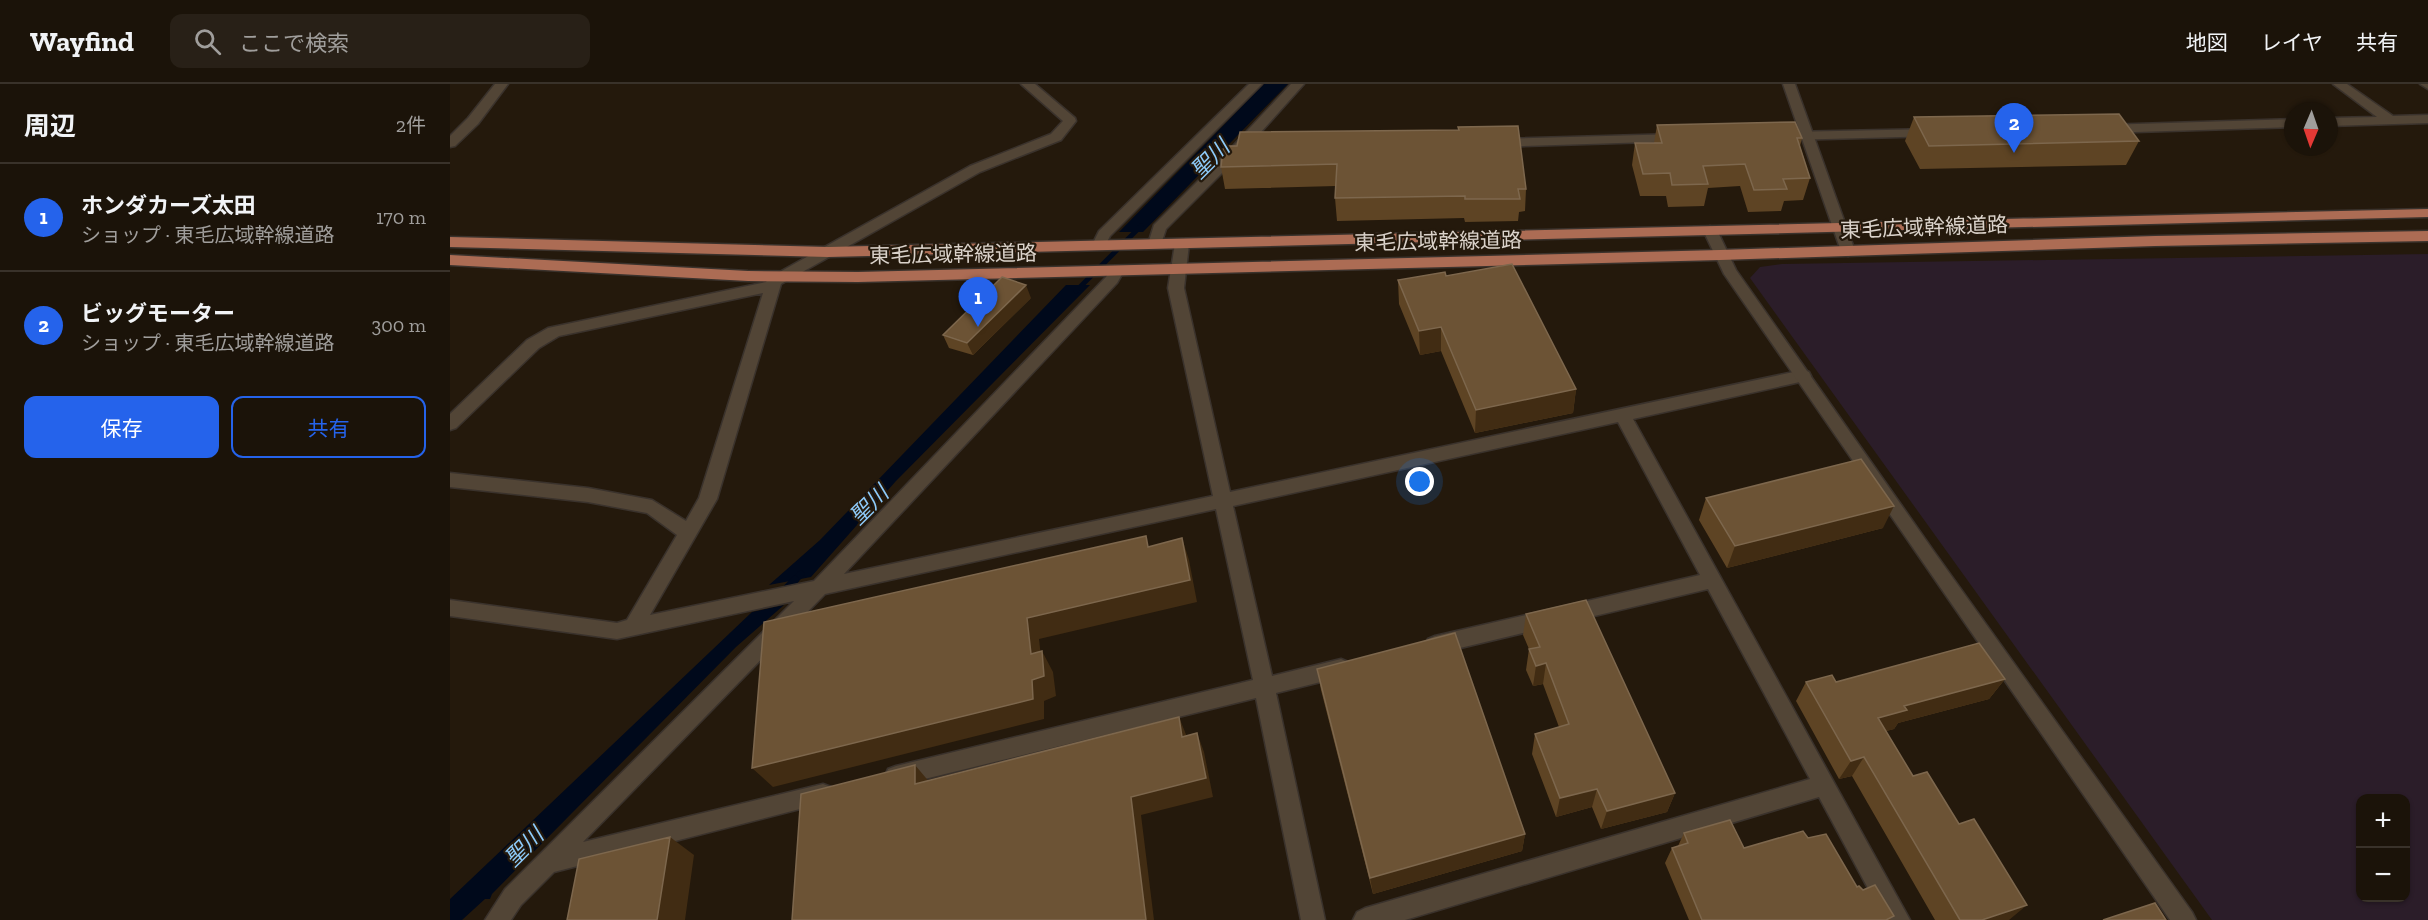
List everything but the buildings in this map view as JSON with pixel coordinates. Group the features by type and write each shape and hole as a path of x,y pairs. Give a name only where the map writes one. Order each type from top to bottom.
{"highway":[{"name":"東毛広域幹線道路","path":"450,242 602,248 828,252 2428,213"},
{"name":"東毛広域幹線道路","path":"450,260 775,281 2156,241 2428,236"}],"street":[{"path":"450,143 472,121 502,84"},
{"path":"450,424 533,344 554,332 775,281 975,169 1056,137 1071,121 1026,84"},
{"path":"1101,245 1104,234 1256,84"},
{"path":"1155,244 1159,228 1239,148 1298,84"},
{"path":"1789,84 1848,251"},
{"path":"2339,84 2391,121"},
{"path":"2338,122 2428,119"},
{"path":"2087,129 2284,123"},
{"path":"1771,136 1947,132"},
{"path":"1475,143 1688,138"},
{"path":"1239,148 1262,148"},
{"path":"1710,230 1729,271 1928,558 2184,920"},
{"path":"1182,244 1176,288 1313,920"},
{"path":"497,920 513,897 820,586 1112,280 1114,270"},
{"path":"633,628 708,499 775,281"},
{"path":"450,608 617,631 1803,376"},
{"path":"1622,414 1898,920"},
{"path":"450,480 588,495 652,507 688,533"},
{"path":"1414,650 1713,580"},
{"path":"871,782 1356,664"},
{"path":"1365,920 1825,785"},
{"path":"548,862 848,788"}],"shaded area":[{"path":"2428,254 2428,920 2212,920 1750,278 1760,267 1782,264"}],"water":[{"path":"1264,84 1288,84 1143,232 1119,232"},
{"path":"1066,285 1090,285 896,481 811,577 769,585 820,540"},
{"path":"784,605 736,647 492,894 490,899 485,899 462,920 450,920 450,899 752,612"}],"waterway":[{"name":"聖川","path":"1076,291 1141,226"},
{"name":"聖川","path":"783,592 801,574"}],"place":[{"name":"ビッグモーター","path":"2014,153"},
{"name":"ホンダカーズ太田","path":"978,327"}]}
